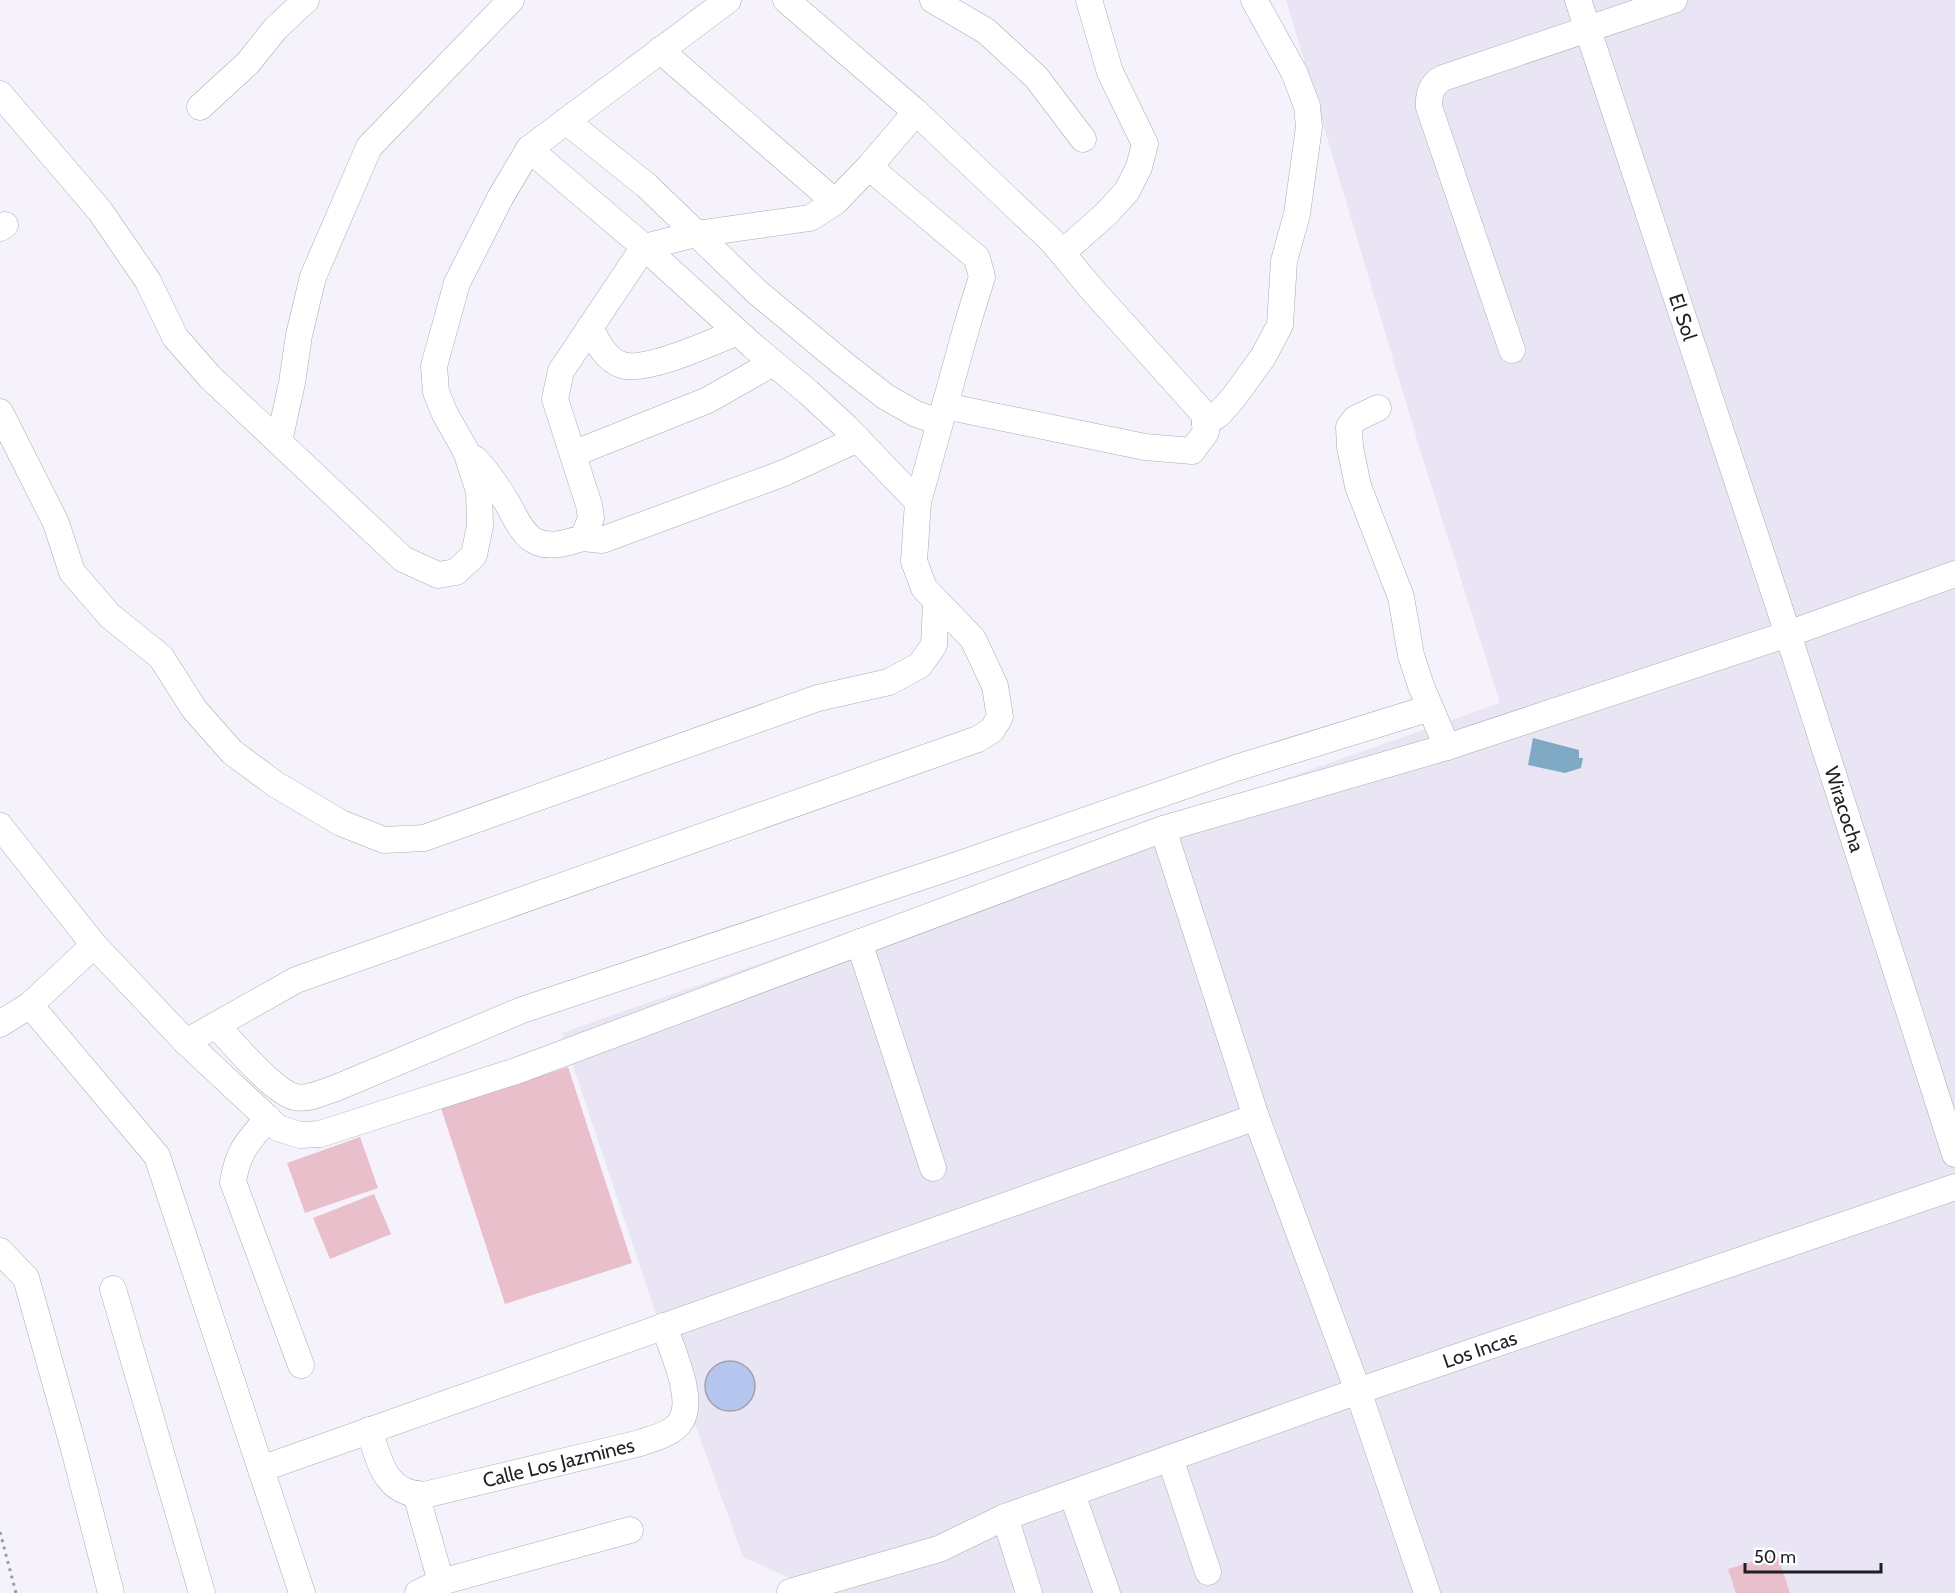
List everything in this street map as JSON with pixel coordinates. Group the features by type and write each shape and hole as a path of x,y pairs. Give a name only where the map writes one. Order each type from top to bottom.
{"street":[{"path":"200,107 248,63 275,29 306,0"},
{"path":"279,441 292,383 299,335 313,278 369,147 511,0"},
{"path":"0,94 100,211 148,281 175,337 210,377 403,559 438,575 456,572 474,555 480,526 479,491 466,451 445,414 436,392 434,366 457,283 500,198 529,149 728,0"},
{"path":"566,120 647,186 757,292 886,397 916,414 942,414 1145,447 1192,451 1206,432 1204,414 1090,287 1052,241 916,112 786,0"},
{"path":"933,0 986,32 1036,77 1083,139"},
{"path":"1062,253 1106,214 1127,191 1139,166 1145,144 1110,72 1089,0"},
{"path":"1205,423 1218,415 1233,397 1263,357 1280,325 1284,261 1297,214 1309,127 1307,106 1294,72 1254,0"},
{"name":"El Sol","path":"1578,0 1788,633"},
{"path":"1512,350 1429,107 1430,94 1435,84 1443,78 1674,0"},
{"path":"660,50 835,202"},
{"path":"583,538 588,529 590,511 555,399 561,371 644,247 696,234 810,218 835,202 916,112"},
{"path":"529,149 808,392 858,439 918,502"},
{"path":"186,1042 296,980 978,739 992,730 1000,717 995,686 973,639 924,588 915,561 918,502 982,277 977,258 869,166"},
{"path":"590,327 601,349 620,365 635,368 695,349 737,332"},
{"path":"573,454 708,400 773,363"},
{"path":"1378,408 1355,419 1349,427 1350,447 1358,486 1401,597 1411,655 1447,747"},
{"path":"0,412 56,523 72,572 110,616 161,657 194,709 232,752 275,784 341,823 384,840 424,838 818,698 889,682 920,665 934,645 936,603"},
{"path":"466,451 483,467 525,533 536,542 559,544 583,538 602,540 784,473 858,439"},
{"path":"0,826 94,945 186,1042 278,1128 300,1136 320,1134 516,1071 1163,829 1447,747 1788,633 1955,574"},
{"name":"Wiracocha","path":"1788,633 1955,1154"},
{"path":"216,1025 280,1090 295,1097 307,1097 336,1088 533,1006 957,865 1236,768 1430,708"},
{"path":"1163,829 1256,1117 1358,1391 1427,1593"},
{"path":"859,942 933,1168"},
{"path":"0,1024 30,1005 94,945"},
{"path":"30,1005 157,1156 302,1593"},
{"path":"261,1469 1256,1117"},
{"path":"268,1118 237,1160 233,1182 301,1365"},
{"name":"Los Incas","path":"790,1592 939,1549 1005,1517 1358,1391 1955,1187"},
{"path":"0,1251 26,1278 111,1593"},
{"path":"113,1289 202,1593"},
{"name":"Calle Los Jazmines","path":"416,1494 424,1495 640,1443 663,1435 680,1423 686,1409 685,1391 664,1326"},
{"path":"369,1430 384,1474 401,1489 416,1494 441,1582"},
{"path":"1170,1458 1208,1572"},
{"path":"1072,1494 1107,1593"},
{"path":"1005,1517 1029,1593"},
{"path":"418,1593 441,1582 630,1530"}],"path":[{"path":"0,1532 16,1593"}],"shaded area":[{"path":"1286,0 1955,0 1955,1593 824,1593 743,1557 665,1341 562,1033 1500,703 1421,453"},
{"path":"568,1067 632,1263 505,1304 441,1108"},
{"path":"360,1137 378,1188 305,1213 287,1163"},
{"path":"374,1194 391,1234 330,1259 313,1218"},
{"path":"1777,1554 1790,1593 1736,1593 1728,1569"}],"water":[{"path":"1533,738 1579,750 1579,758 1583,758 1581,768 1565,773 1528,765"}],"building":[{"path":"730,1361 748,1368 755,1386 748,1404 730,1411 712,1404 705,1386 712,1368"}]}
